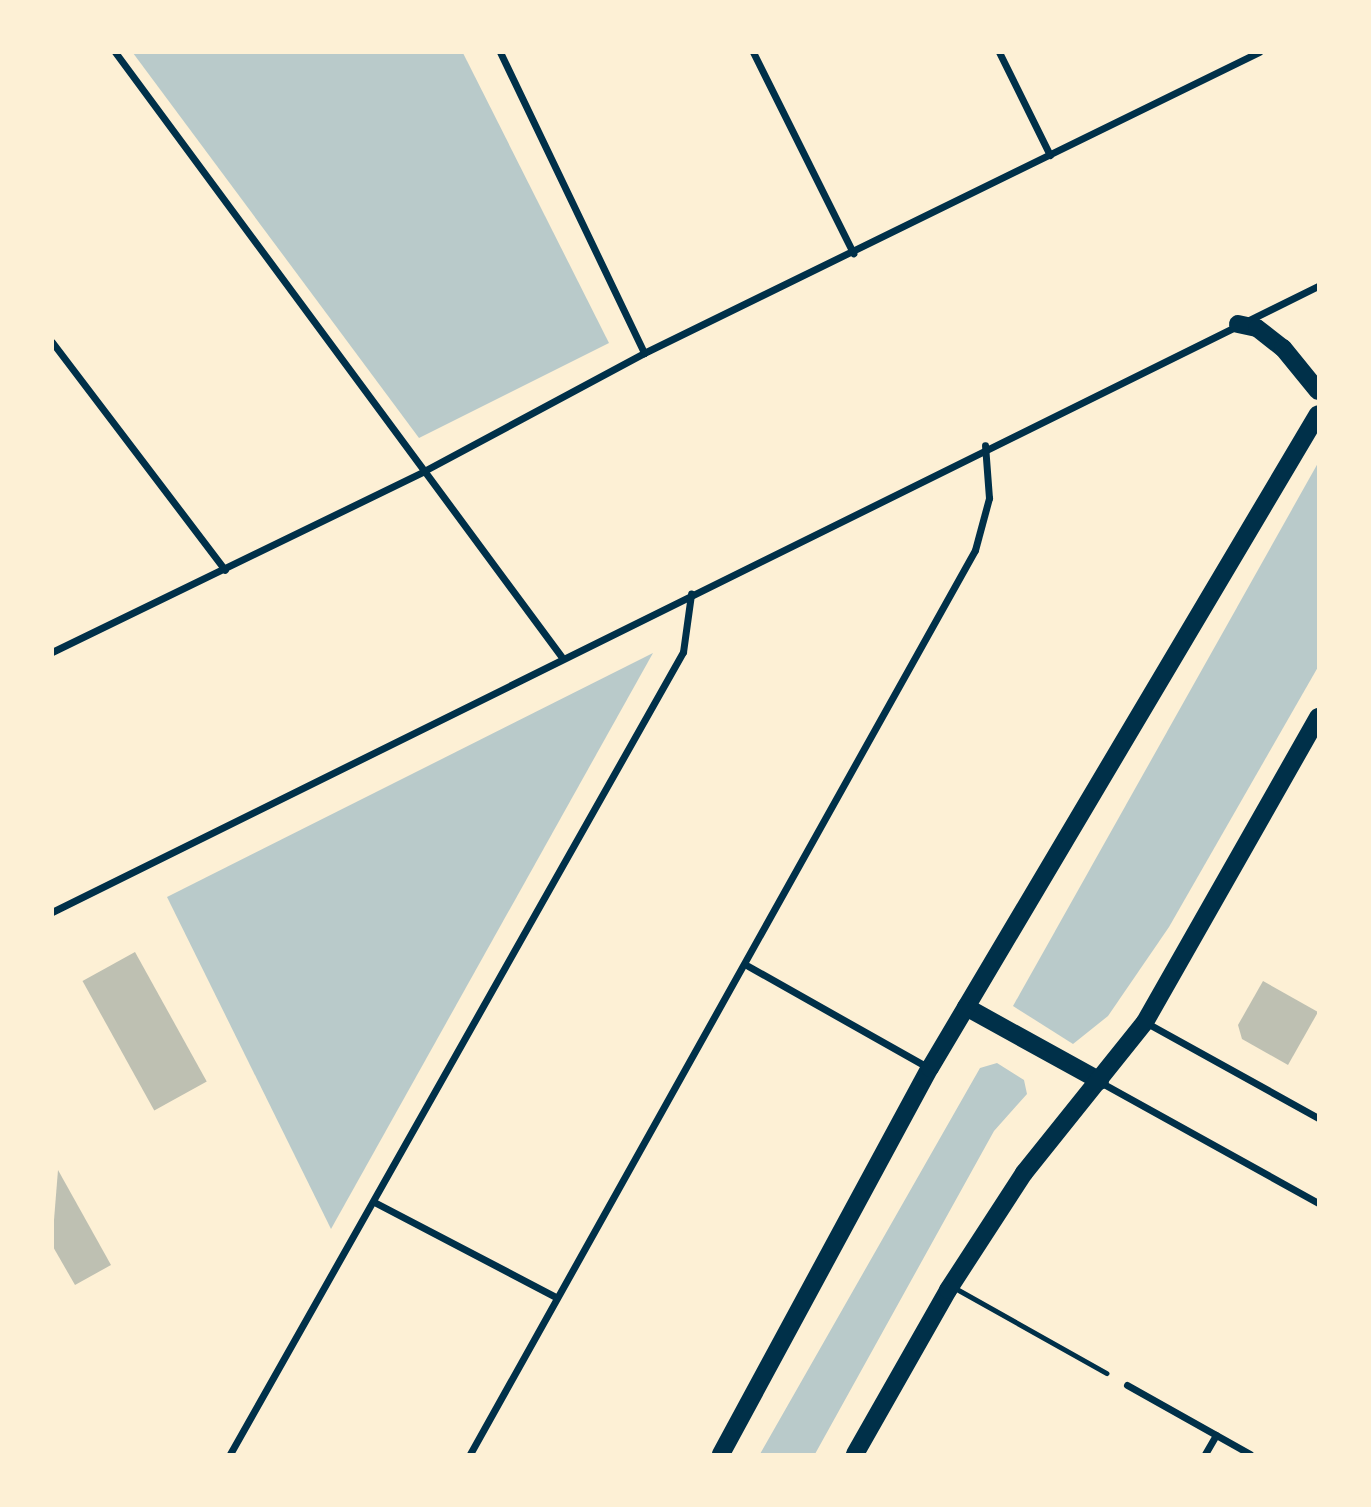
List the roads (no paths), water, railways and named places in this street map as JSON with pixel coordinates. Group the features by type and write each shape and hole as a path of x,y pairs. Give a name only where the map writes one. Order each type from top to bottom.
{"main road":[{"path":"1238,324 1257,328 1283,348 1318,391"},
{"path":"720,1454 930,1068 1318,414"},
{"path":"855,1454 951,1285 1024,1173 1100,1082 1145,1022 1318,717"},
{"path":"966,1007 1100,1082"}],"street":[{"path":"115,52 561,656"},
{"path":"500,52 644,353"},
{"path":"753,52 853,253"},
{"path":"999,52 1050,155"},
{"path":"52,652 424,471 644,353 853,253 1246,55 1259,52"},
{"path":"52,912 985,445 1318,286"},
{"path":"52,342 225,570"},
{"path":"470,1454 556,1297 748,966 975,550 989,498 985,445"},
{"path":"230,1454 376,1203 683,652 691,594"},
{"path":"748,966 930,1068"},
{"path":"1145,1022 1318,1118"},
{"path":"1100,1082 1318,1203"},
{"path":"376,1203 556,1297"},
{"path":"1127,1385 1250,1454"},
{"path":"1205,1454 1216,1435"}],"lane":[{"path":"951,1285 1106,1373"}]}
